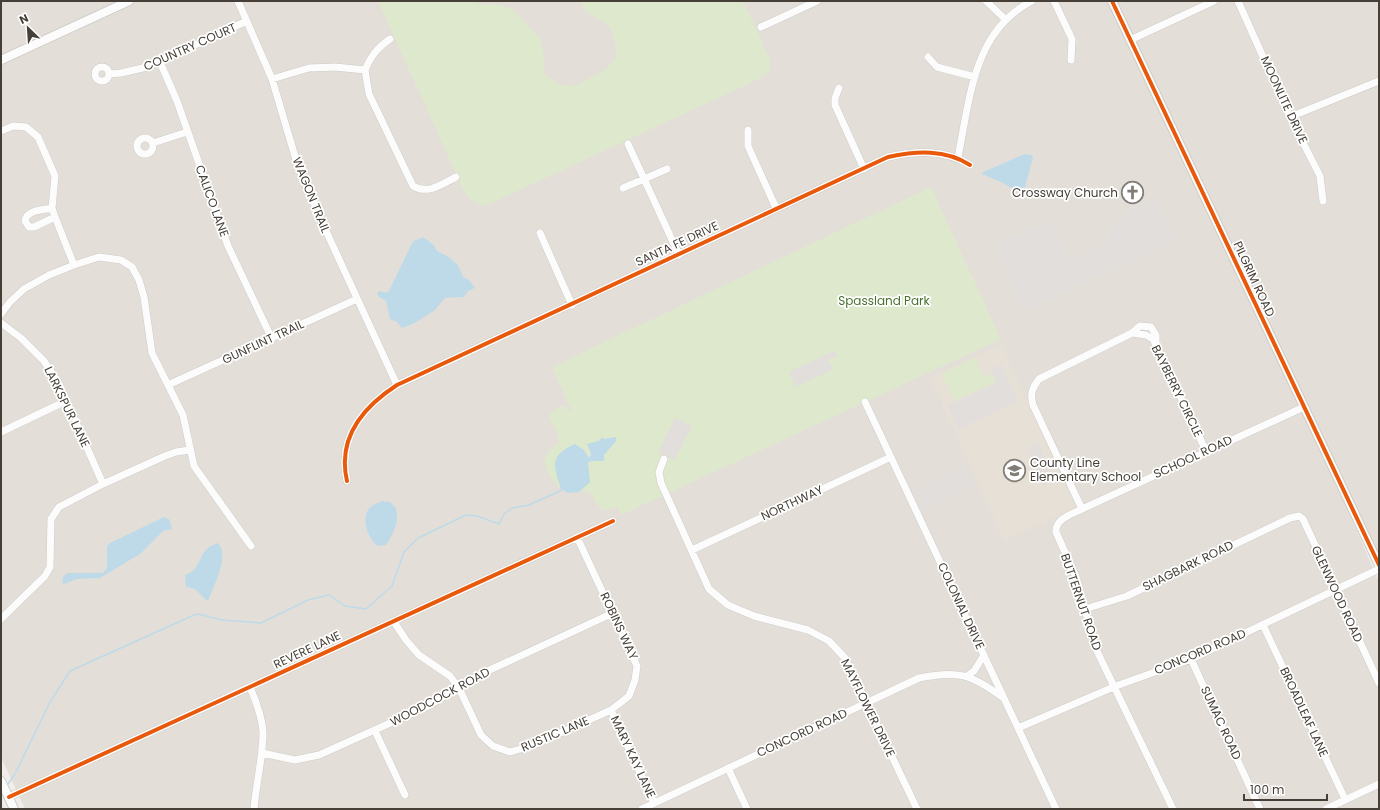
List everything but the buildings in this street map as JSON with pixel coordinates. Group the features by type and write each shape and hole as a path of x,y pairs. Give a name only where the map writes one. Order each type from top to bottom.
{"street":[{"path":"1,60 129,1"},
{"name":"WAGON TRAIL","path":"238,1 272,79 297,163 321,220 397,385"},
{"path":"761,27 817,1"},
{"path":"986,1 1005,19"},
{"path":"958,157 975,76 987,43 1005,19 1032,1"},
{"path":"1054,1 1072,39 1071,60"},
{"name":"PILGRIM ROAD","path":"1112,1 1379,566"},
{"path":"1130,40 1214,1"},
{"name":"MOONLITE DRIVE","path":"1238,1 1290,117 1320,176 1323,201"},
{"name":"COUNTRY COURT","path":"109,74 134,70 160,62 247,22"},
{"path":"390,39 380,46 372,56 365,70 369,94 413,186 420,190 428,190 456,177"},
{"path":"928,57 938,67 975,76"},
{"name":"CALICO LANE","path":"160,62 177,101 228,246 272,339"},
{"path":"272,79 309,68 335,67 365,70"},
{"path":"1290,117 1378,83"},
{"path":"839,88 835,98 835,105 864,169"},
{"path":"1,131 13,126 26,127 38,137 55,176 52,208 54,216 74,265"},
{"path":"748,130 748,146 776,208"},
{"path":"152,143 187,132"},
{"path":"628,144 679,255"},
{"name":"SANTA FE DRIVE","path":"347,481 343,466 346,450 354,427 366,409 381,395 397,385 888,157 910,152 931,152 958,157 970,165"},
{"path":"624,188 666,169"},
{"path":"52,208 30,213 26,216 25,221 27,225 34,227 54,216"},
{"path":"540,233 572,305"},
{"path":"1,314 10,302 24,289 49,275 74,265 99,257 121,260 132,267 139,280 144,297 152,353 183,415 196,472 251,546"},
{"name":"GUNFLINT TRAIL","path":"168,385 272,339 357,299"},
{"name":"LARKSPUR LANE","path":"1,323 22,338 44,361 58,384 104,484"},
{"name":"BAYBERRY CIRCLE","path":"1082,509 1030,396 1034,385 1039,379 1132,333 1146,335 1153,339 1206,451"},
{"path":"1,432 66,401"},
{"name":"COLONIAL DRIVE","path":"865,402 1056,809"},
{"name":"SCHOOL ROAD","path":"1082,509 1304,407"},
{"path":"1,619 39,584 50,567 50,530 51,519 54,512 65,504 104,484 164,456 190,450"},
{"name":"NORTHWAY","path":"692,550 891,457"},
{"name":"MAYFLOWER DRIVE","path":"664,459 659,472 660,479 710,589 728,605 754,616 808,630 829,641 846,658 917,809"},
{"name":"BUTTERNUT ROAD","path":"1082,509 1058,522 1056,532 1076,577 1096,649 1116,686 1173,809"},
{"name":"GLENWOOD ROAD","path":"1290,518 1299,516 1303,519 1335,591 1379,683"},
{"name":"SHAGBARK ROAD","path":"1084,609 1127,596 1290,518"},
{"name":"REVERE LANE","path":"8,797 613,521"},
{"name":"ROBINS WAY","path":"577,538 637,666 636,680 629,696 611,710"},
{"name":"CONCORD ROAD","path":"1018,728 1116,686 1191,659 1379,569"},
{"name":"WOODCOCK ROAD","path":"262,753 295,760 319,755 428,706 480,674 613,613"},
{"name":"RUSTIC LANE","path":"394,622 406,640 419,655 450,676 459,688 481,735 493,746 510,752 531,746 611,710"},
{"name":"BROADLEAF LANE","path":"1263,625 1345,799"},
{"path":"967,676 974,671 984,655"},
{"name":"SUMAC ROAD","path":"1191,659 1260,809"},
{"name":"CONCORD ROAD","path":"642,809 919,678 942,674 967,676 979,680 1004,698"},
{"path":"250,687 259,710 263,730 262,753 254,809"},
{"name":"MARY KAY LANE","path":"611,710 654,803"},
{"path":"375,731 405,795"},
{"path":"728,768 747,809"},
{"path":"1,781 14,809"},
{"path":"1326,809 1379,784"}],"shaded area":[{"path":"1,1 1379,1 1379,555 1245,280 1290,377 1379,582 1379,809 25,809 1,757"},
{"path":"1156,197 1174,236 1171,238 1173,242 1024,311 994,245 1051,219 1067,254 1073,258 1104,243 1117,218 1126,214 1133,207"},
{"name":"County Line Elementary School","path":"1001,345 1076,507 1004,541 930,377"},
{"path":"834,351 837,356 828,360 833,369 796,387 789,372"},
{"path":"1001,364 1018,401 958,429 947,406 997,383 991,369"},
{"path":"675,418 692,426 674,460 658,452"},
{"path":"1038,443 1055,480 1044,485 1027,448"},
{"path":"965,467 975,486 921,512 918,504 924,501 922,497 916,500 912,493"}],"green space":[{"path":"378,1 474,1 478,4 501,5 513,10 539,37 543,49 544,73 559,85 575,86 606,70 616,57 615,44 611,31 606,24 588,13 583,6 582,1 743,1 771,62 769,71 759,79 487,205 483,205 473,201 463,189"},
{"name":"Spassland Park","path":"931,187 1001,339 621,515 617,507 606,510 600,508 590,492 581,491 590,482 588,463 591,461 594,462 591,454 589,458 584,450 575,444 561,453 556,463 556,468 561,489 547,471 545,458 549,451 558,443 557,432 549,417 551,413 559,407 564,406 573,414 552,367"},
{"path":"975,358 984,378 992,374 996,382 954,401 942,373"}],"water":[{"path":"1025,154 1032,155 1033,157 1023,195 1003,183 982,174 983,172"},
{"path":"423,237 434,245 437,251 449,257 458,265 463,277 469,280 475,288 468,291 464,297 445,298 435,310 413,324 402,328 397,322 390,319 386,301 378,296 377,293 380,291 386,293 389,291 411,245 414,241"},
{"path":"602,437 604,439 616,437 616,441 604,455 604,461 591,461 588,463 590,482 579,492 568,493 561,489 555,468 555,462 560,453 566,448 575,444 584,450 589,458 591,454 587,444 599,441"},
{"path":"382,501 390,502 396,508 397,518 393,532 386,545 378,546 369,536 365,521 369,508"},
{"path":"164,517 169,519 172,529 163,531 140,554 100,578 77,579 64,584 62,583 63,577 67,573 103,573 107,568 107,546 110,543"},
{"path":"218,543 221,549 222,563 207,601 195,589 186,587 185,575 195,568 206,550"}],"waterway":[{"path":"8,784 15,774 50,702 70,671 198,614 222,620 261,623 308,600 329,595 345,606 366,609 392,586 404,552 418,538 466,515 477,516 499,524 504,514 512,508 529,505 562,490"}],"cycle path":[{"path":"1112,1 1379,565"},
{"path":"347,481 345,465 349,438 356,425 373,403 397,385 888,157 910,153 941,154 951,156 970,165"},
{"path":"9,797 613,521"}],"place":[{"name":"Crossway Church","path":"1133,193"},
{"name":"County Line Elementary School","path":"1015,470"}]}
